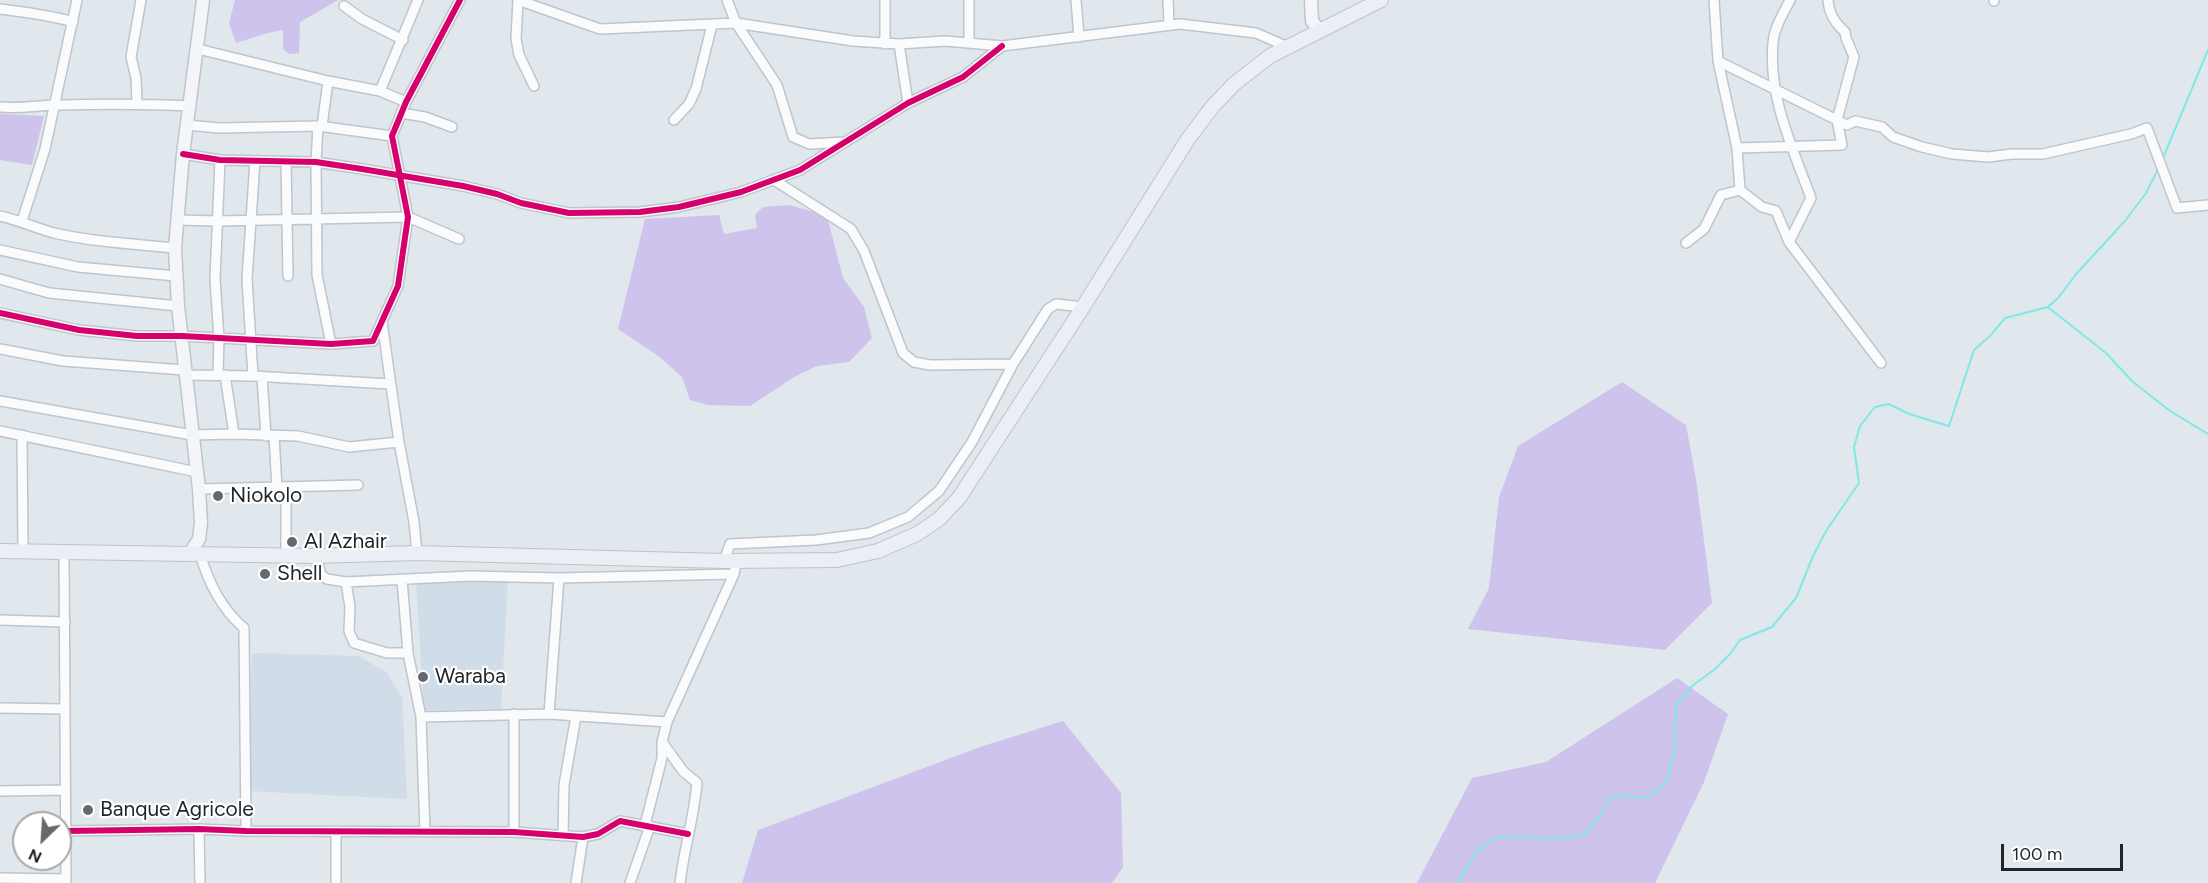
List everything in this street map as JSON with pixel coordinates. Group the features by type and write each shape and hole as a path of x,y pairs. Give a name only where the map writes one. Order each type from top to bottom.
{"main road":[{"path":"0,551 316,556 417,553 731,565 852,558 897,544 939,519 959,498 1199,123 1234,84 1251,69 1288,47 1381,0"}],"street":[{"path":"22,221 45,149 77,0"},
{"path":"137,104 131,57 141,0"},
{"path":"203,0 183,154 175,248 176,276 199,489 201,523 200,539 195,553 223,604 235,621 244,628 246,831"},
{"path":"380,91 418,0"},
{"path":"0,313 79,330 137,336 182,336 331,344 374,341 398,286 408,217 392,136 406,102 460,0"},
{"path":"534,86 519,55 516,39 518,0 600,29 736,23 885,44 945,41 1002,46 1169,24 1256,33 1288,47"},
{"path":"727,0 736,23 777,85 793,137 809,144 847,141"},
{"path":"885,0 885,44"},
{"path":"969,0 969,43"},
{"path":"1076,0 1079,37"},
{"path":"1168,0 1169,24"},
{"path":"1311,0 1312,21 1320,31"},
{"path":"1714,0 1718,61 1737,148 1740,190 1762,207 1776,211 1789,242 1881,363"},
{"path":"1789,242 1811,198 1774,88 1773,41 1778,24 1790,0"},
{"path":"1737,148 1842,146 1837,120 1854,57 1845,32 1829,12 1828,0"},
{"path":"344,6 362,19 403,40"},
{"path":"0,9 34,15 43,14 73,22"},
{"path":"674,120 688,104 696,89 712,25"},
{"path":"899,45 908,103"},
{"path":"183,154 220,159 316,162 463,186 497,194 520,203 569,213 640,212 679,207 741,192 800,170 908,103 963,77 1002,46"},
{"path":"198,49 328,81 380,91 406,102"},
{"path":"1718,61 1847,125 1855,121 1882,127 1893,137 1942,152 1988,157 2043,154 2131,134 2147,128 2177,208 2208,205"},
{"path":"328,81 316,162 317,275 331,344"},
{"path":"0,107 137,104 190,106"},
{"path":"401,113 425,117 452,127"},
{"path":"188,125 219,128 320,126 392,136"},
{"path":"220,159 215,279 221,375 234,434"},
{"path":"255,161 247,279 251,339 281,488 286,555"},
{"path":"286,162 288,276"},
{"path":"774,180 851,229 864,251 903,352 914,362 930,365 1013,363"},
{"path":"1686,243 1704,229 1721,195 1740,190"},
{"path":"0,216 52,232 84,238 175,248"},
{"path":"178,220 408,217 459,239"},
{"path":"0,250 78,267 176,276"},
{"path":"0,279 49,293 178,306"},
{"path":"630,883 647,825 662,758 662,742 667,722 731,565 730,544 816,540 869,532 908,517 939,491 972,442 1013,363 1048,309 1056,304 1083,307"},
{"path":"382,322 417,553"},
{"path":"0,350 63,361 185,372 390,384"},
{"path":"0,401 192,435 298,436 349,447 399,442"},
{"path":"0,431 197,472"},
{"path":"22,435 23,552"},
{"path":"199,489 358,485"},
{"path":"201,523 208,545 217,554"},
{"path":"64,552 66,811"},
{"path":"316,556 321,575 327,579 346,582 470,576 559,578 731,565"},
{"path":"549,714 559,578"},
{"path":"402,580 408,653 421,717 425,832"},
{"path":"346,582 350,608 349,631 354,643 387,653 408,653"},
{"path":"0,620 65,622"},
{"path":"0,708 65,709"},
{"path":"513,832 514,714"},
{"path":"421,717 549,714 667,722"},
{"path":"563,836 564,785 576,716"},
{"path":"662,742 683,771 697,783 680,883"},
{"path":"0,790 65,790"},
{"path":"72,831 199,829 513,832 583,837 598,834 620,821 688,834"},
{"path":"199,829 200,883"},
{"path":"336,831 336,883"},
{"path":"576,883 583,837"},
{"path":"0,878 66,881"}],"shaded area":[{"path":"235,0 338,0 300,22 299,53 289,54 283,49 283,30 236,43 229,23"},
{"path":"0,114 44,116 32,165 0,160"},
{"path":"789,205 814,212 828,220 843,278 864,307 872,338 849,362 817,366 794,377 750,406 708,405 690,400 682,377 657,355 618,329 645,219 719,215 724,234 757,228 755,215 763,207"},
{"path":"1622,382 1686,425 1696,479 1712,603 1665,650 1468,629 1489,588 1499,497 1518,446"},
{"path":"508,577 501,709 424,710 416,581"},
{"path":"252,653 359,656 387,673 402,697 407,799 249,791"},
{"path":"1677,678 1728,714 1704,782 1655,883 1417,883 1472,778 1546,762"},
{"path":"1063,721 1121,793 1123,867 1112,883 742,883 758,830 983,746"}],"waterway":[{"path":"2163,158 2208,50"},
{"path":"1458,883 1475,854 1494,838 1521,836 1552,839 1584,835 1598,819 1611,796 1648,797 1666,783 1675,745 1676,705 1692,686 1715,669 1730,654 1740,640 1772,627 1796,598 1826,531 1859,483 1854,447 1860,426 1875,407 1889,404 1909,414 1949,426 1974,350 2005,318 2048,307 2058,298 2077,273 2125,221 2146,193 2158,169"},
{"path":"2049,308 2106,353 2133,382 2170,411 2208,434"}],"cycle path":[{"path":"0,313 79,330 137,336 182,336 331,344 373,341 398,286 408,217 392,136 406,102 460,0"},
{"path":"183,154 220,160 316,162 362,169 463,186 497,194 521,203 569,213 640,212 679,207 741,192 800,170 908,103 963,77 1002,46"},
{"path":"72,831 199,829 514,832 583,837 598,834 620,821 688,834"}],"place":[{"name":"Niokolo","path":"218,496"},
{"name":"Al Azhair","path":"292,542"},
{"name":"Shell","path":"265,574"},
{"name":"Waraba","path":"423,677"},
{"name":"Banque Agricole","path":"88,810"}]}
